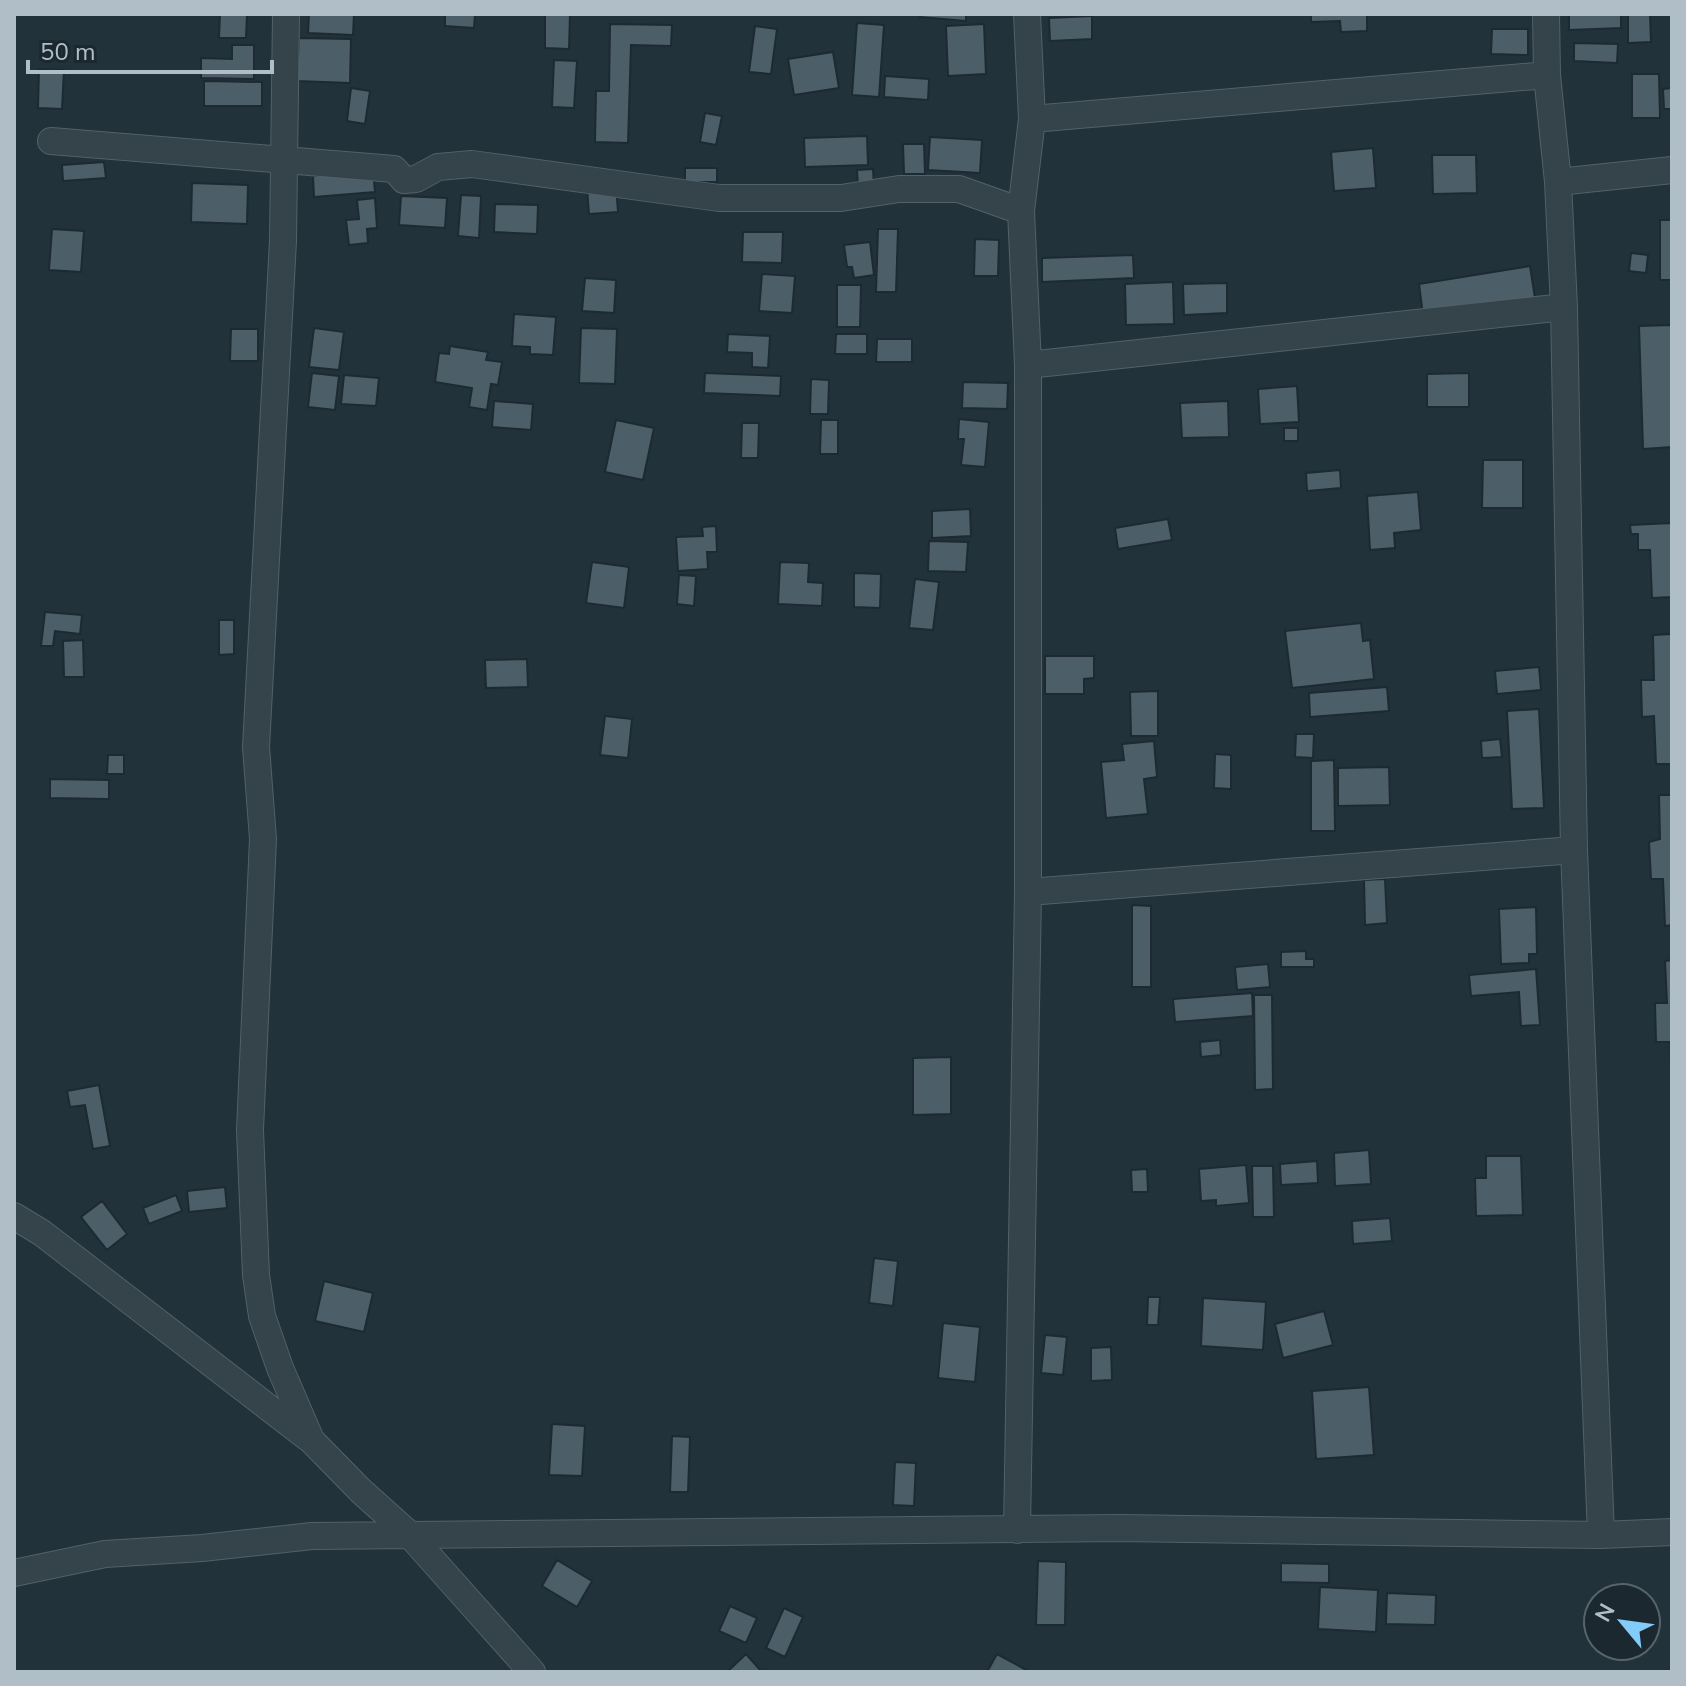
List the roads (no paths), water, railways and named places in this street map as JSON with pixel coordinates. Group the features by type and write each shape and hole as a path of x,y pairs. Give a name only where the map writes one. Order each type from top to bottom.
{"street":[{"path":"286,14 283,241 256,747 263,839 250,1130 256,1275 262,1316 311,1440"},
{"path":"1017,1530 1028,892 1028,365 1021,211 1032,119 1027,14"},
{"path":"1546,14 1547,75 1558,182 1564,307 1574,850 1601,1535"},
{"path":"1032,119 1547,75"},
{"path":"51,141 394,169 404,180 416,179 438,167 472,164 719,198 841,198 899,189 959,189 1021,211"},
{"path":"1558,182 1672,170"},
{"path":"1028,365 1564,307"},
{"path":"1028,892 1574,850"},
{"path":"14,1216 42,1233 311,1440 410,1535 532,1672"},
{"path":"14,1573 105,1554 202,1548 312,1536 1121,1528 1601,1535 1672,1532"}]}
